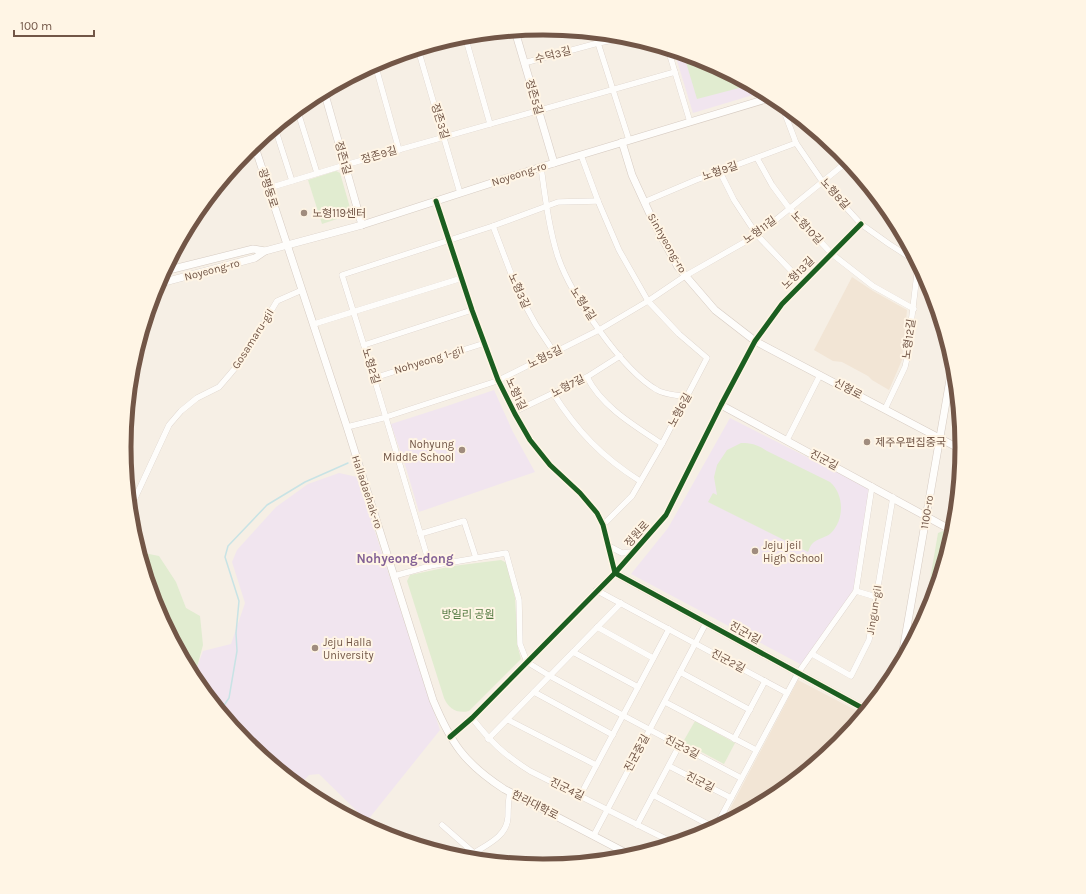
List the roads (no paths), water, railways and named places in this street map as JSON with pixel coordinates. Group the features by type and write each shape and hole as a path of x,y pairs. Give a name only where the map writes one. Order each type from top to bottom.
{"main road":[{"name":"정존5길","path":"516,36 554,163"},
{"name":"정존1길","path":"326,97 362,225"},
{"name":"Noyeong-ro","path":"172,268 253,249 264,251 287,246 362,225 541,167 765,100"},
{"name":"Sinhyeong-ro","path":"626,141 632,175 644,202 678,267 716,310 755,342"},
{"name":"광평동로","path":"257,151 287,246"},
{"name":"Halladaehak-ro","path":"287,246 314,324 433,700 450,737"},
{"name":"Noyeong-ro","path":"165,282 255,258 264,251"},
{"name":"신형로","path":"755,342 955,447"},
{"name":"1100-ro","path":"904,646 939,439 951,391"},
{"name":"진군길","path":"721,405 947,527"},
{"name":"진군1길","path":"615,573 862,708"},
{"name":"한라대학로","path":"450,737 470,764 486,777 510,792 594,835 622,851"}],"street":[{"name":"수덕3길","path":"524,63 608,41"},
{"path":"467,42 490,124"},
{"path":"598,43 626,141"},
{"name":"정존3길","path":"420,54 460,193"},
{"path":"670,55 690,122"},
{"path":"377,70 399,150"},
{"name":"정존9길","path":"268,188 676,72"},
{"name":"노형8길","path":"785,114 796,143 822,181 861,224 908,256"},
{"path":"299,115 317,173"},
{"path":"276,133 292,181"},
{"name":"노형9길","path":"644,202 696,180 796,143"},
{"path":"253,155 258,154"},
{"path":"581,155 598,201 619,250 648,301"},
{"name":"노형10길","path":"757,158 772,185 789,208 832,254 873,286 914,309"},
{"name":"노형11길","path":"685,276 757,235 843,165"},
{"name":"노형4길","path":"541,167 546,206 558,256 570,286 599,330 641,379 658,391 687,397"},
{"path":"720,172 734,200 757,235 802,282"},
{"name":"노형1길","path":"436,201 472,310 498,380 530,440 550,465 580,493 597,513 603,525 615,573"},
{"path":"449,240 493,226 558,202 598,201"},
{"name":"노형13길","path":"755,342 782,304 802,282 861,224"},
{"name":"노형3길","path":"493,226 518,292 536,325 554,352"},
{"name":"노형2길","path":"430,566 342,275 449,240"},
{"name":"노형12길","path":"885,409 905,367 914,309 917,274"},
{"name":"노형5길","path":"347,427 386,417 498,380 599,330 648,301 685,276"},
{"path":"314,324 462,278"},
{"name":"Gosamaru-gil","path":"135,499 169,424 196,398 218,387 231,373 241,361 277,301 302,290"},
{"name":"노형6길","path":"603,525 632,496 662,444 707,358 679,334 648,301"},
{"path":"364,345 472,310"},
{"name":"정원로","path":"450,737 472,718 596,590 615,573 666,515 721,405 755,342"},
{"name":"Nohyeong 1-gil","path":"374,378 485,343"},
{"name":"노형7길","path":"514,412 587,377 620,356"},
{"path":"787,440 820,375"},
{"path":"587,377 592,387 619,413 634,426 662,444"},
{"path":"553,394 566,415 597,449 622,470 640,481"},
{"name":"Jingun-gil","path":"787,693 798,673 856,591 872,486"},
{"name":"Jingun-gil","path":"812,654 851,676 869,640 892,497"},
{"path":"420,534 464,521 476,558"},
{"path":"608,545 622,553 633,552"},
{"path":"394,576 430,566 506,553 519,600 520,644 527,662"},
{"name":"진군2길","path":"596,590 787,693"},
{"path":"856,591 876,597"},
{"path":"488,738 508,720 620,603"},
{"name":"진군중길","path":"594,835 665,702 694,643 706,623"},
{"path":"597,627 653,658"},
{"path":"580,796 624,716 669,629"},
{"path":"573,652 638,687"},
{"name":"진군3길","path":"527,662 649,730 741,778"},
{"path":"680,672 750,710"},
{"path":"734,739 765,681"},
{"path":"534,692 613,735"},
{"path":"720,820 787,693"},
{"path":"665,702 756,750"},
{"name":"진군4길","path":"472,718 488,738 511,760 667,840"},
{"path":"508,720 596,766"},
{"path":"637,825 679,746"},
{"name":"진군길","path":"669,766 731,798"},
{"path":"474,853 498,838 505,829 508,819 507,802 510,792"},
{"path":"653,795 709,825"},
{"path":"442,825 474,853"}],"waterway":[{"path":"223,707 229,698 237,651 236,633 239,601 225,557 228,546 267,505 305,482 348,463"}],"place":[{"name":"노형119센터","path":"304,213"},
{"name":"제주우편집중국","path":"867,442"},
{"name":"Nohyung Middle School","path":"462,450"},
{"name":"Jeju jeil High School","path":"755,551"},
{"name":"Jeju Halla University","path":"315,648"}],"district":[{"name":"Nohyeong-dong","path":"405,558"}],"park label":[{"name":"방일리 공원","path":"468,614"}]}
